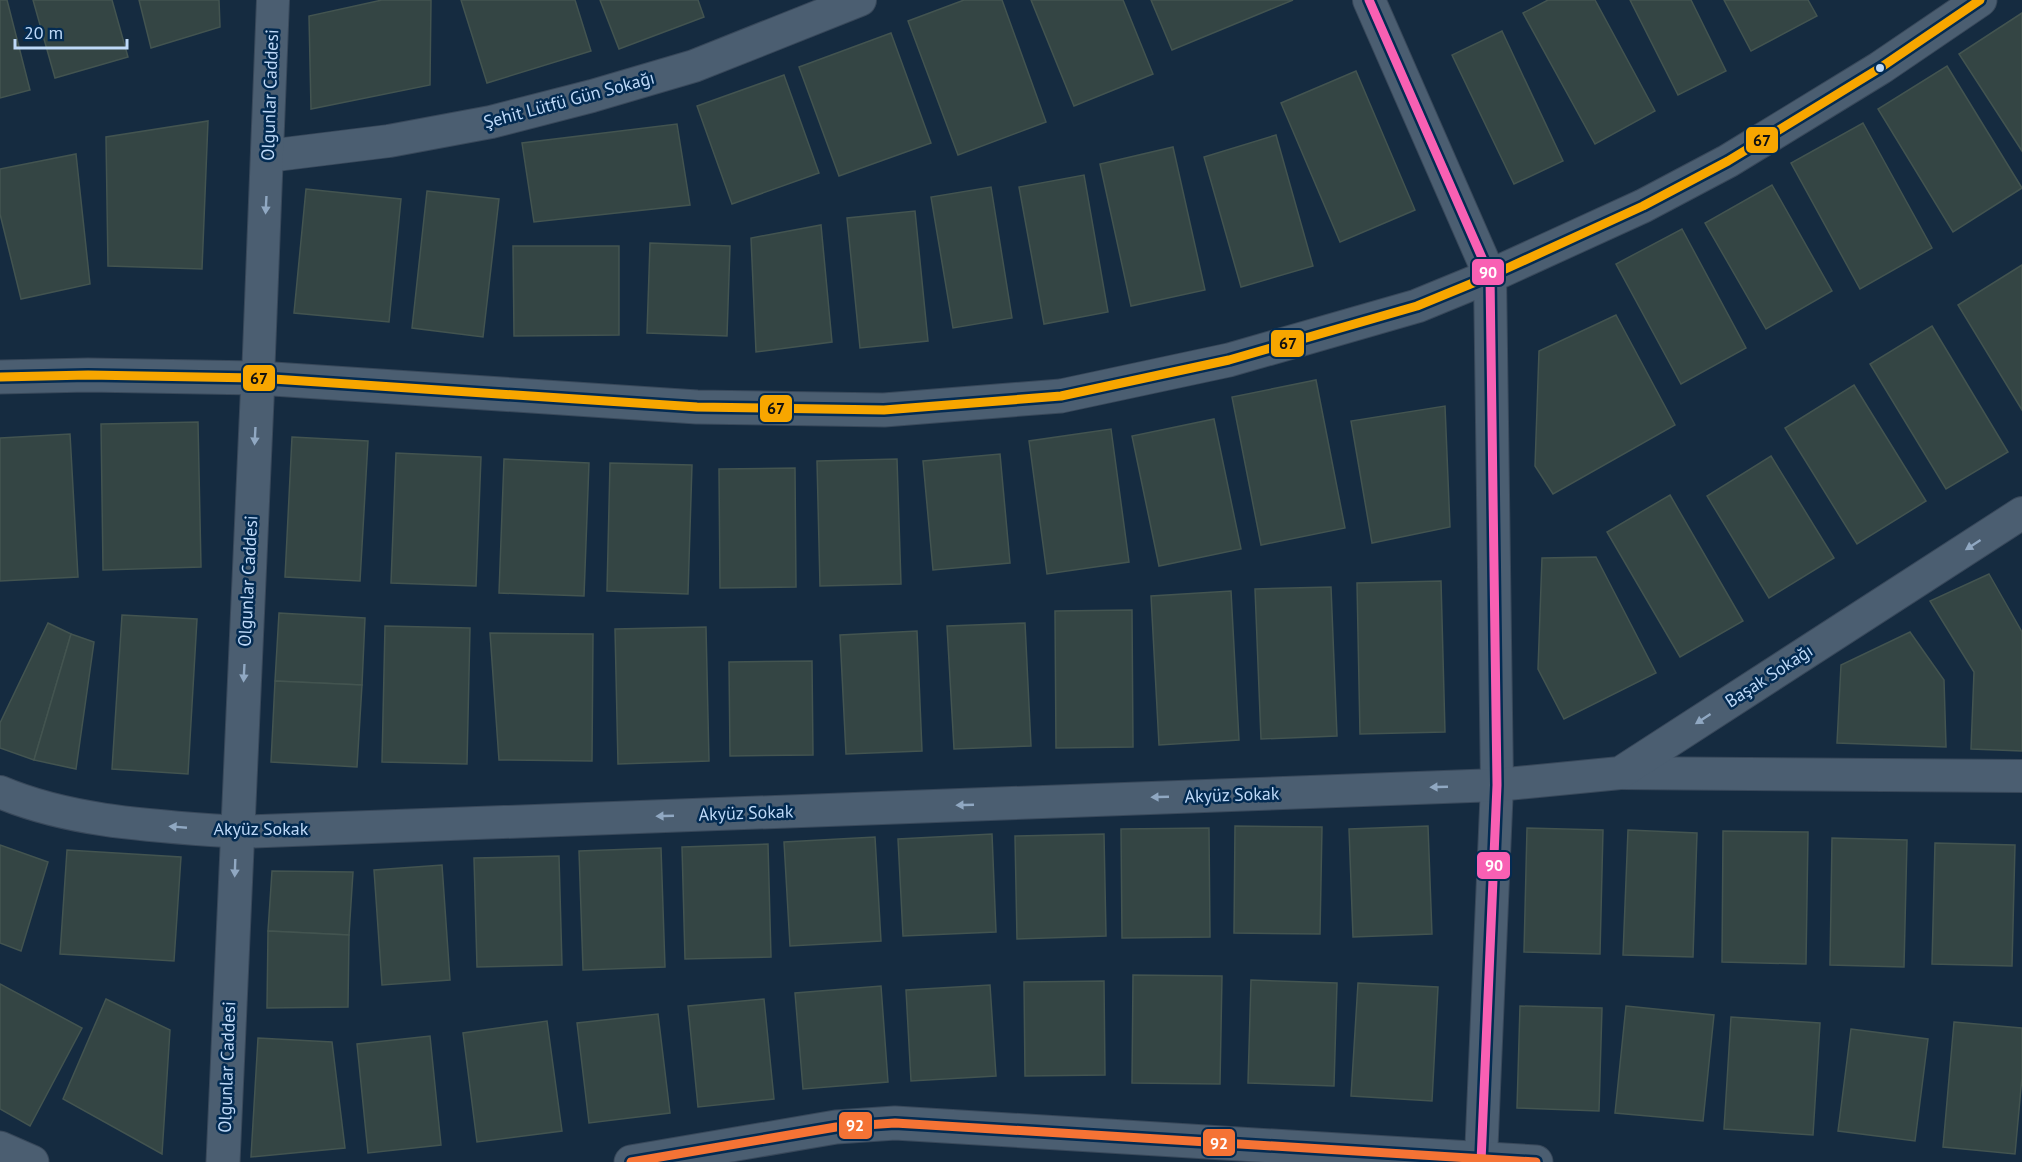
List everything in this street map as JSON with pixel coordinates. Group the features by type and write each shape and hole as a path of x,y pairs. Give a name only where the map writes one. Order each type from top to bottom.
{"main road":[{"path":"0,377 88,375 258,378 698,407 884,410 1061,396 1229,360 1417,306 1490,276 1643,206 1728,161 1880,68 1980,0"},
{"name":"Olgunlar Caddesi","path":"223,1162 258,378"},
{"path":"631,1162 836,1127 895,1123 1536,1162"},
{"path":"0,1148 32,1162"}],"street":[{"name":"Olgunlar Caddesi","path":"258,378 273,0"},
{"name":"Şehit Lütfü Gün Sokağı","path":"268,156 389,141 480,124 592,96 694,66 860,0"},
{"path":"1369,0 1490,276 1497,785 1481,1160"},
{"name":"Başak Sokağı","path":"1497,785 1620,773 2022,513"},
{"path":"1620,773 2022,776"},
{"name":"Akyüz Sokak","path":"0,792 22,802 117,822 237,832 1497,785"}],"building":[{"path":"0,0 7,0 30,90 0,98"},
{"path":"33,0 112,0 128,57 55,78"},
{"path":"139,0 219,0 220,27 151,48"},
{"path":"382,0 431,0 430,85 311,109 309,16"},
{"path":"461,0 575,0 591,51 487,83"},
{"path":"600,0 698,0 704,17 619,49"},
{"path":"964,0 1002,0 1046,122 958,155 908,21"},
{"path":"1031,0 1123,0 1153,74 1074,106"},
{"path":"1151,0 1293,0 1172,50"},
{"path":"1548,0 1595,0 1655,111 1595,144 1523,13"},
{"path":"1630,0 1691,0 1726,71 1678,95"},
{"path":"1724,0 1808,0 1817,16 1751,51"},
{"path":"2022,13 2022,151 1959,54"},
{"path":"1502,31 1563,161 1514,184 1452,55"},
{"path":"891,33 931,143 839,176 799,67"},
{"path":"1947,66 2022,188 1953,232 1878,109"},
{"path":"1356,71 1415,210 1340,242 1281,103"},
{"path":"784,75 819,173 732,204 697,106"},
{"path":"208,121 202,269 108,266 106,137"},
{"path":"1863,123 1932,248 1860,289 1791,163"},
{"path":"677,124 690,205 534,222 522,143"},
{"path":"1276,135 1313,266 1241,287 1204,157"},
{"path":"1173,147 1205,290 1131,306 1100,164"},
{"path":"76,154 90,284 21,299 0,214 0,169"},
{"path":"1084,175 1108,312 1044,324 1019,187"},
{"path":"1772,185 1832,291 1766,329 1705,223"},
{"path":"991,187 1012,318 953,328 931,197"},
{"path":"306,189 401,199 389,322 294,313"},
{"path":"427,191 499,199 483,337 412,328"},
{"path":"915,211 928,341 860,348 847,218"},
{"path":"821,225 832,342 756,352 751,238"},
{"path":"1682,229 1746,348 1681,384 1616,264"},
{"path":"650,243 730,246 727,336 647,333"},
{"path":"513,246 619,246 619,335 514,336"},
{"path":"2022,265 2022,410 1958,305"},
{"path":"1616,315 1675,425 1553,494 1535,466 1539,351"},
{"path":"1932,326 2008,452 1946,489 1870,364"},
{"path":"1316,380 1345,528 1261,545 1232,397"},
{"path":"1854,385 1926,501 1857,544 1785,428"},
{"path":"1445,406 1450,527 1372,543 1351,421"},
{"path":"1214,419 1241,549 1159,566 1132,436"},
{"path":"198,422 201,567 103,570 101,424"},
{"path":"1111,429 1129,562 1047,574 1029,441"},
{"path":"70,434 78,577 0,581 0,438"},
{"path":"292,437 368,441 360,581 285,577"},
{"path":"396,453 481,457 476,586 391,583"},
{"path":"1000,454 1010,563 933,570 923,461"},
{"path":"1771,456 1834,558 1769,598 1707,496"},
{"path":"504,459 589,463 584,596 499,593"},
{"path":"897,459 901,584 820,586 817,461"},
{"path":"610,463 692,465 688,594 607,591"},
{"path":"795,468 796,587 720,588 719,469"},
{"path":"1670,495 1743,621 1680,657 1607,532"},
{"path":"1596,557 1656,673 1564,719 1538,669 1542,558"},
{"path":"1989,574 2022,632 2022,751 1971,749 1974,672 1930,601"},
{"path":"1441,581 1445,732 1360,734 1357,583"},
{"path":"1331,587 1337,736 1261,739 1255,589"},
{"path":"1231,591 1239,740 1159,745 1151,596"},
{"path":"1132,610 1133,747 1056,748 1055,611"},
{"path":"279,613 365,618 362,685 275,681"},
{"path":"122,615 197,619 188,774 112,769"},
{"path":"48,623 71,634 34,760 0,748 0,723"},
{"path":"1025,623 1031,746 954,749 947,626"},
{"path":"385,626 470,628 467,764 382,762"},
{"path":"706,627 709,761 618,764 615,629"},
{"path":"917,631 922,751 846,754 840,635"},
{"path":"1910,632 1944,680 1946,747 1837,743 1841,665"},
{"path":"490,633 593,634 592,761 499,760"},
{"path":"71,634 94,642 76,769 34,760"},
{"path":"812,661 813,755 730,756 729,662"},
{"path":"275,681 362,685 357,767 271,762"},
{"path":"1235,826 1322,827 1320,934 1234,933"},
{"path":"1428,826 1432,934 1353,937 1349,829"},
{"path":"1209,828 1210,937 1122,938 1121,829"},
{"path":"1527,828 1603,830 1600,954 1524,952"},
{"path":"1628,830 1697,833 1693,957 1623,955"},
{"path":"1723,831 1808,832 1806,964 1722,962"},
{"path":"992,834 996,932 903,936 898,839"},
{"path":"1104,834 1106,936 1017,939 1015,836"},
{"path":"875,837 881,941 790,946 784,842"},
{"path":"1832,838 1907,840 1904,967 1830,965"},
{"path":"1935,843 2015,845 2012,966 1932,964"},
{"path":"768,844 771,957 685,959 682,847"},
{"path":"0,845 48,862 21,951 0,943"},
{"path":"661,848 665,967 583,970 579,851"},
{"path":"67,850 181,857 174,961 60,954"},
{"path":"559,856 562,965 477,967 474,858"},
{"path":"442,865 450,980 382,985 374,870"},
{"path":"272,871 353,872 349,935 268,931"},
{"path":"268,931 349,935 348,1007 267,1008"},
{"path":"1133,975 1222,976 1220,1084 1132,1083"},
{"path":"1251,980 1337,983 1334,1086 1248,1083"},
{"path":"1104,981 1105,1075 1025,1076 1024,982"},
{"path":"1358,983 1438,987 1432,1101 1351,1096"},
{"path":"0,984 82,1028 30,1126 0,1109"},
{"path":"990,985 996,1076 911,1081 906,990"},
{"path":"881,986 888,1082 803,1089 795,993"},
{"path":"106,999 170,1030 162,1154 63,1099"},
{"path":"764,999 774,1099 698,1107 688,1006"},
{"path":"1520,1006 1602,1008 1599,1111 1517,1108"},
{"path":"1626,1006 1714,1015 1703,1121 1615,1113"},
{"path":"658,1014 670,1113 589,1123 577,1023"},
{"path":"1731,1017 1820,1023 1813,1135 1724,1129"},
{"path":"547,1021 562,1131 477,1142 463,1033"},
{"path":"1954,1022 2022,1028 2022,1077 2015,1154 1943,1147"},
{"path":"1851,1029 1928,1039 1915,1141 1838,1131"},
{"path":"430,1036 441,1145 368,1153 357,1044"},
{"path":"258,1038 332,1042 345,1148 251,1157"}],"transit line":[{"name":"90","path":"1369,0 1490,276 1497,785 1481,1162"},
{"name":"67","path":"0,377 88,375 258,378 697,407 884,410 1061,396 1229,360 1417,306 1490,276 1643,206 1728,161 1880,68 1980,0"},
{"name":"92","path":"631,1162 836,1127 895,1123 1536,1162"}]}
